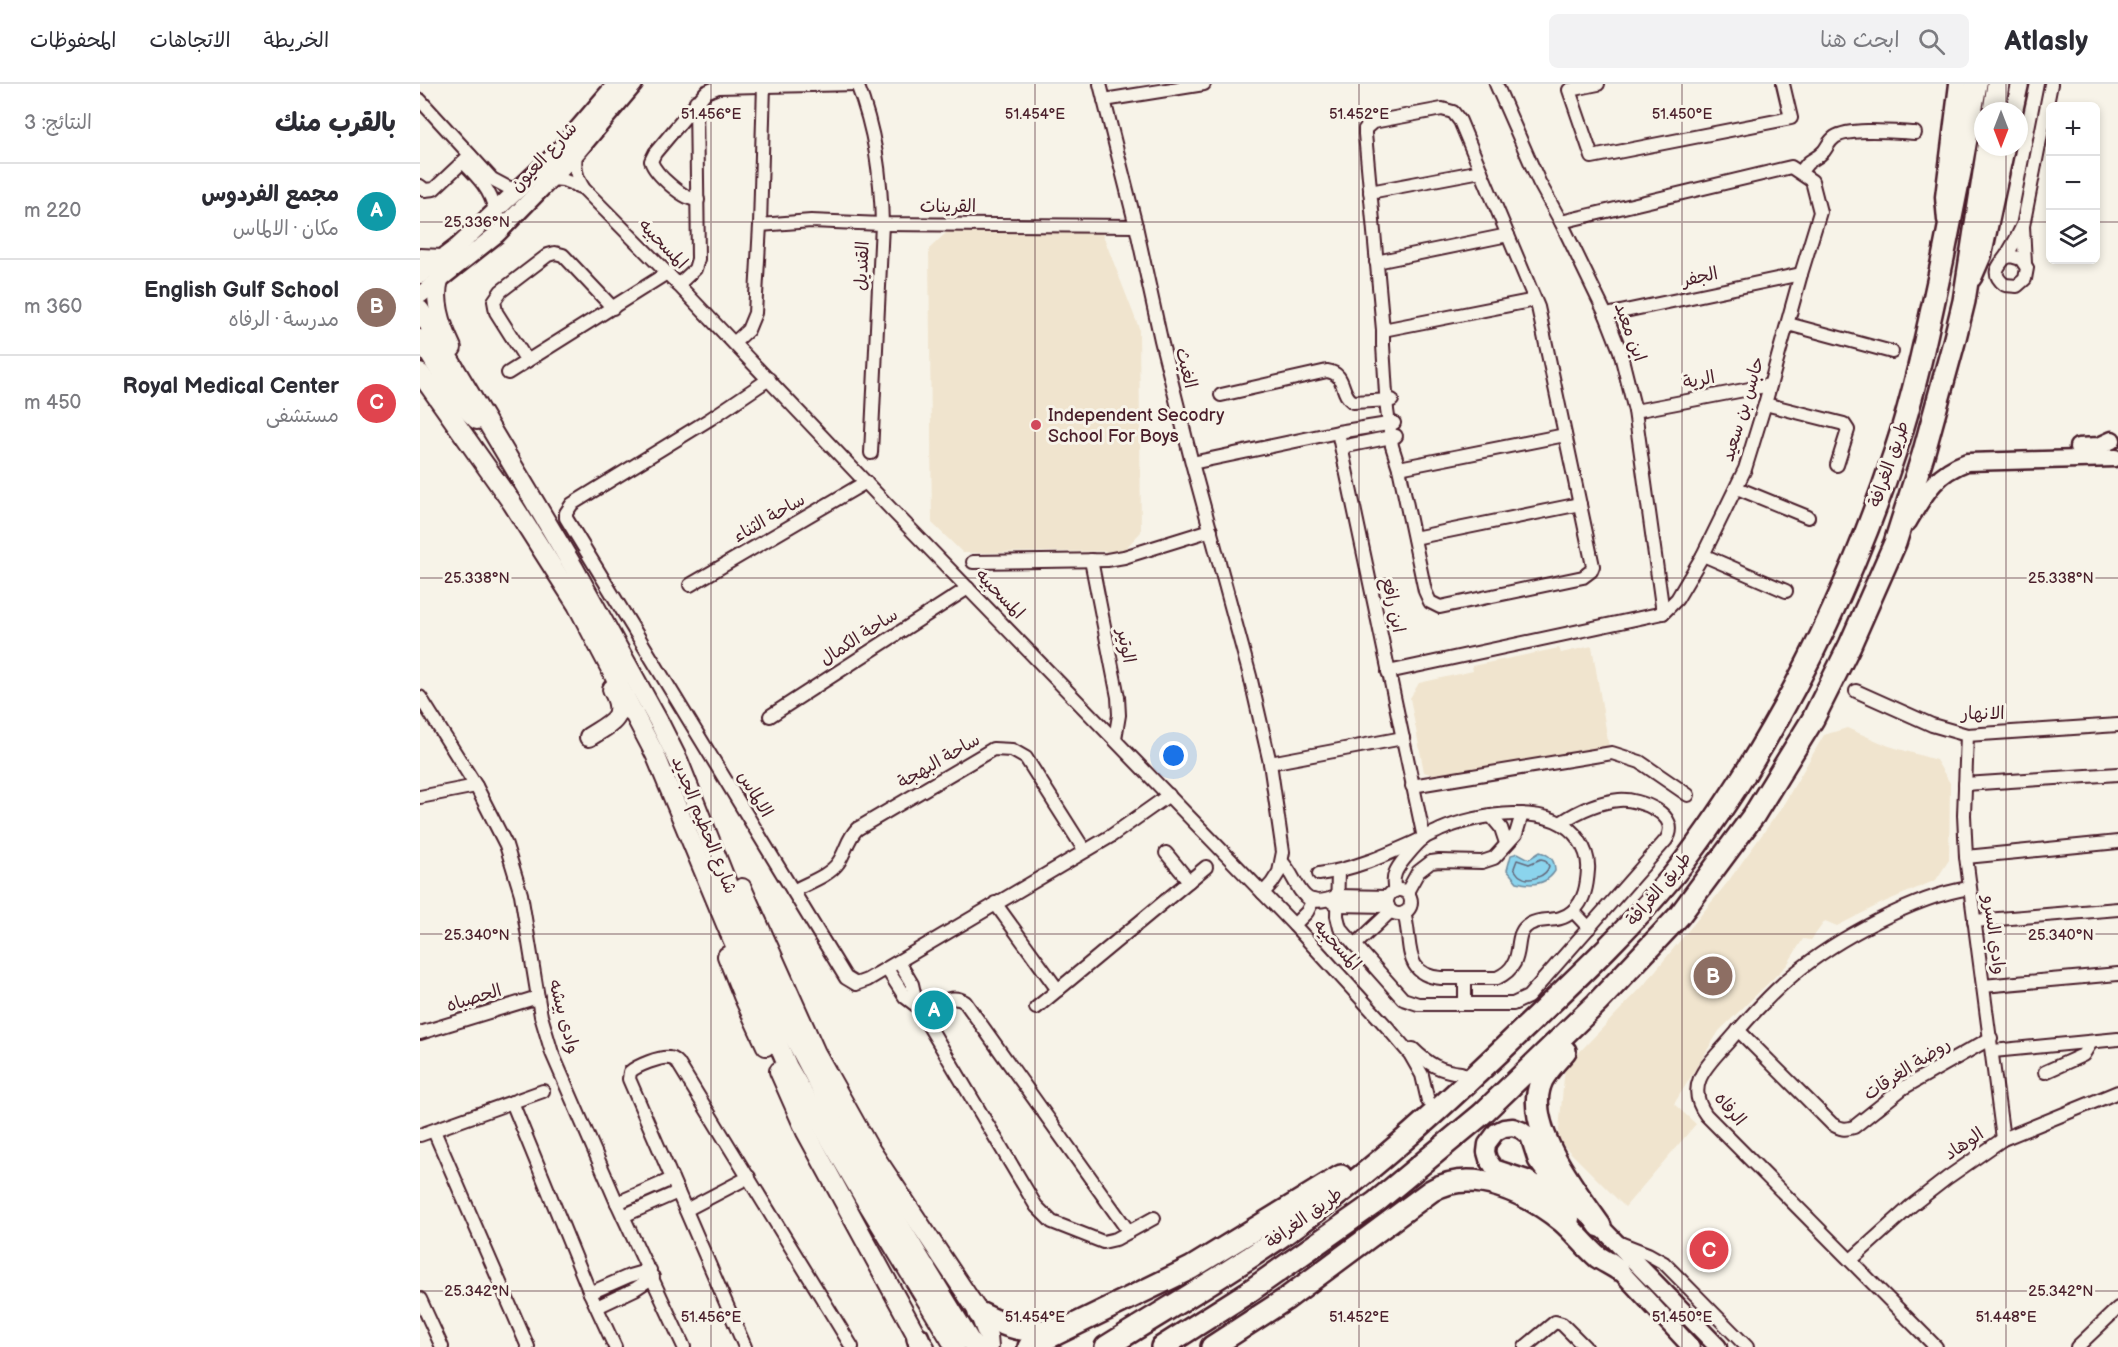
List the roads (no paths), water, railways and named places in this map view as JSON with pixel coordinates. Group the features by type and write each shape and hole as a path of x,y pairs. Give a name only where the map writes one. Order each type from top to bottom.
{"highway":[{"name":"طريق الغرافة","path":"1106,1347 1281,1237 1392,1151 1446,1104 1613,943 1674,874 1734,791 1797,685 1852,566 1895,451 1911,399 1947,236 1976,84"},
{"path":"1995,102 1998,84"},
{"name":"طريق الغرافة","path":"1162,1347 1247,1293 1376,1202 1482,1114 1597,1003 1679,916 1754,815 1813,720 1850,645 1895,543 1923,455 1964,301 1987,156"},
{"path":"1597,1003 1577,1037 1542,1080 1537,1099 1540,1126 1544,1137 1606,1233"},
{"path":"1029,1347 1191,1268 1361,1163 1461,1073 1532,1014 1549,1004"},
{"path":"1212,1347 1286,1299 1431,1191 1455,1181 1485,1183 1533,1201 1564,1222 1599,1257 1618,1269"},
{"path":"1236,1332 1376,1202"},
{"path":"1059,1347 1281,1237"},
{"path":"979,1313 1022,1330 1053,1330 1073,1324"}],"main road":[{"path":"420,258 442,258"},
{"path":"439,280 437,296 443,324 459,365 463,384"},
{"name":"شارع الحطيم الجديد","path":"420,310 593,603 659,722 685,777 771,994 869,1191 955,1347"},
{"path":"420,339 459,402 468,413 490,430"},
{"name":"شارع الحطيم الجديد","path":"420,373 512,502 577,606 655,754 788,1067 974,1347"},
{"path":"577,606 584,634 620,708 616,718 589,737"},
{"path":"685,777 703,804 721,841 816,1053 868,1146 979,1313 988,1336 989,1347"},
{"path":"711,888 719,933 747,1005 806,1132 921,1344"}],"street":[{"name":"شارع العيون","path":"420,275 495,212 557,153 616,84"},
{"name":"شارع العيون","path":"420,295 497,234 576,153 634,84"},
{"path":"698,200 680,193 655,169 651,161 652,156 696,101 706,92 718,87 856,84"},
{"name":"القنديل","path":"856,84 873,132 881,189 882,224 871,453"},
{"name":"الغيث","path":"1100,84 1192,463 1250,676 1270,764 1282,841 1282,862"},
{"path":"1104,100 1204,84"},
{"name":"ابن معبد","path":"1496,84 1539,182 1606,315 1620,351 1635,411 1663,613"},
{"path":"1598,84 1569,90 1592,157 1791,118 1782,84"},
{"name":"طريق الغرافة","path":"1947,236 1944,197 1958,84"},
{"path":"2016,102 2020,84"},
{"path":"2022,226 2005,258 1998,266 1998,277 2005,285 2022,284 2027,274 2022,226 2051,84"},
{"path":"734,343 748,330 755,313 764,86"},
{"path":"420,100 484,177 518,190"},
{"path":"678,285 695,269 698,259 696,101"},
{"path":"1448,109 1458,116 1481,171 1540,315 1593,561 1588,574 1440,607 1430,602 1427,596 1399,468 1400,452 1393,437 1389,400 1389,351 1383,330 1365,134 1368,125 1373,122 1448,109"},
{"path":"1561,222 1791,168 1801,173 1807,162 1823,152 1837,135 1853,132 1915,133"},
{"name":"المسحبيه","path":"576,153 574,166 577,178 584,189 1294,925 1387,1027 1420,1069 1428,1101"},
{"name":"طريق الغرافة","path":"1964,301 1983,255 2004,156"},
{"path":"420,186 425,190 434,189 467,159"},
{"path":"1370,192 1481,171"},
{"name":"حابس بن سعيد","path":"1663,613 1677,599 1703,555 1745,468 1821,212 1812,181 1801,173"},
{"path":"484,177 495,212"},
{"name":"المسحبيه","path":"551,179 563,180 584,189"},
{"name":"القرينات","path":"760,225 811,221 882,224 1136,226"},
{"path":"1376,262 1508,235"},
{"path":"527,361 496,312 494,301 501,291 548,255 555,253 563,255 613,308"},
{"path":"2005,258 2016,257 2025,263"},
{"path":"508,373 667,273"},
{"name":"الجفر","path":"1606,315 1801,274"},
{"path":"1383,330 1535,300"},
{"path":"1788,324 1892,352"},
{"path":"1221,395 1327,371 1338,375 1346,396 1353,402 1389,400"},
{"name":"الالماس","path":"769,379 710,419 572,504 566,513 566,518 846,978 856,984 862,983 887,969 1111,836 1169,795"},
{"name":"الرية","path":"1635,411 1770,385"},
{"path":"1765,404 1844,424 1848,430 1837,465"},
{"path":"1192,463 1391,423"},
{"name":"ابن رافع","path":"1338,432 1424,838"},
{"path":"1399,468 1565,435"},
{"path":"1992,460 1987,456 1992,451 2092,447 2115,435"},
{"path":"2115,435 2112,451 2117,459"},
{"path":"1342,447 1393,437"},
{"path":"1895,543 1936,478 1967,462 2117,459"},
{"name":"ساحة الثناء","path":"690,585 866,482"},
{"path":"1737,488 1808,517"},
{"path":"1414,538 1580,504"},
{"path":"973,561 1091,560 1124,557 1210,530"},
{"path":"1703,555 1786,591"},
{"name":"الوتير","path":"1091,560 1118,696 1119,715 1115,739"},
{"name":"ساحة الكمال","path":"770,716 968,588"},
{"path":"1388,672 1663,613"},
{"name":"الانهار","path":"1856,691 1932,725 1966,735 2118,725"},
{"name":"وادى بيشه","path":"420,697 496,822 515,869 541,1016 552,1053 617,1203 652,1273 684,1347"},
{"name":"وادي السرو","path":"1966,735 1966,857 2003,1139"},
{"path":"1270,764 1403,738"},
{"name":"ساحة البهجة","path":"793,891 829,872 838,862 849,837 857,829 993,749 1012,750 1026,758 1085,852"},
{"path":"1412,786 1612,753 1641,762 1688,795"},
{"path":"1965,784 2118,774"},
{"path":"420,797 476,786"},
{"path":"1338,872 1335,901 1340,928 1400,996 1408,1002 1418,1004 1513,1004 1524,1000 1589,928 1666,840 1670,826 1665,817 1652,808 1635,800 1625,799 1593,805 1580,810 1562,822"},
{"path":"1355,945 1418,872 1431,862 1488,861 1499,854 1516,834 1522,814"},
{"path":"1319,874 1338,872 1365,863 1453,824 1491,816 1522,814 1548,817 1562,822 1575,833 1584,847 1589,864 1586,892 1573,911 1564,917 1554,921 1536,921 1524,929 1520,935 1517,961 1506,974 1488,979 1465,979 1432,978 1420,972 1410,955 1408,926 1404,913"},
{"path":"1491,816 1501,828 1506,843"},
{"path":"1263,893 1272,883 1282,862 1296,887 1313,900 1394,899 1412,903 1404,913 1397,914 1394,899 1393,879 1397,868 1424,838"},
{"path":"1966,857 2118,842"},
{"path":"1166,853 1189,881"},
{"path":"1036,1008 1206,867"},
{"name":"الرفاه","path":"1936,1347 1706,1115 1699,1104 1697,1094 1699,1078 1738,1030 1794,974 1832,948 1884,918 1941,895 1969,888"},
{"path":"1294,925 1307,912 1313,900"},
{"path":"998,902 1012,918 1015,929 1058,990"},
{"path":"1974,921 2118,909"},
{"path":"1573,911 1589,928"},
{"path":"899,962 912,984 920,1010 1040,1212 1052,1222 1099,1241 1112,1241 1154,1218"},
{"path":"887,969 905,997 920,1010"},
{"path":"1983,986 2118,974"},
{"path":"1465,979 1465,1004"},
{"name":"الحصباه","path":"420,1033 538,997"},
{"path":"920,1010 950,998 965,1002 1129,1232"},
{"name":"المسحبيه","path":"1387,1027 1426,1062 1447,1071 1461,1073"},
{"name":"روضة الغرقات","path":"1738,1030 1832,1124 1847,1129 1854,1127 1903,1088 1992,1045"},
{"path":"1992,1045 2118,1039"},
{"path":"2045,1072 2083,1055 2091,1042"},
{"path":"746,1347 629,1079 630,1072 635,1068 664,1058 672,1058 678,1063 852,1347"},
{"path":"420,1135 543,1091"},
{"name":"الوهاد","path":"1851,1260 1911,1206 2003,1139 2118,1092"},
{"path":"512,1102 590,1293 615,1347"},
{"path":"1691,1347 1540,1188 1527,1179 1494,1168 1486,1152 1490,1138 1504,1128 1514,1127 1529,1136 1537,1161 1546,1175 1718,1347"},
{"path":"434,1131 528,1347"},
{"path":"686,1210 749,1177"},
{"path":"617,1203 672,1179"},
{"path":"623,1216 678,1192"},
{"path":"1606,1233 1664,1263 1747,1347"},
{"path":"590,1293 629,1276 652,1273"},
{"path":"597,1307 635,1290 652,1273"},
{"path":"420,1301 442,1347"},
{"path":"2077,1347 2118,1308"},
{"path":"1525,1347 1555,1322 1562,1323 1585,1347"}],"water":[{"path":"1540,852 1551,858 1555,871 1543,882 1528,884 1517,882 1507,870 1511,855 1518,853 1529,859"}],"place":[{"name":"Independent Secodry School For Boys","path":"1036,425"},
{"name":"English Gulf School","path":"1713,976"},
{"name":"مجمع الفردوس","path":"934,1010"},
{"name":"Royal Medical Center","path":"1709,1250"}]}
